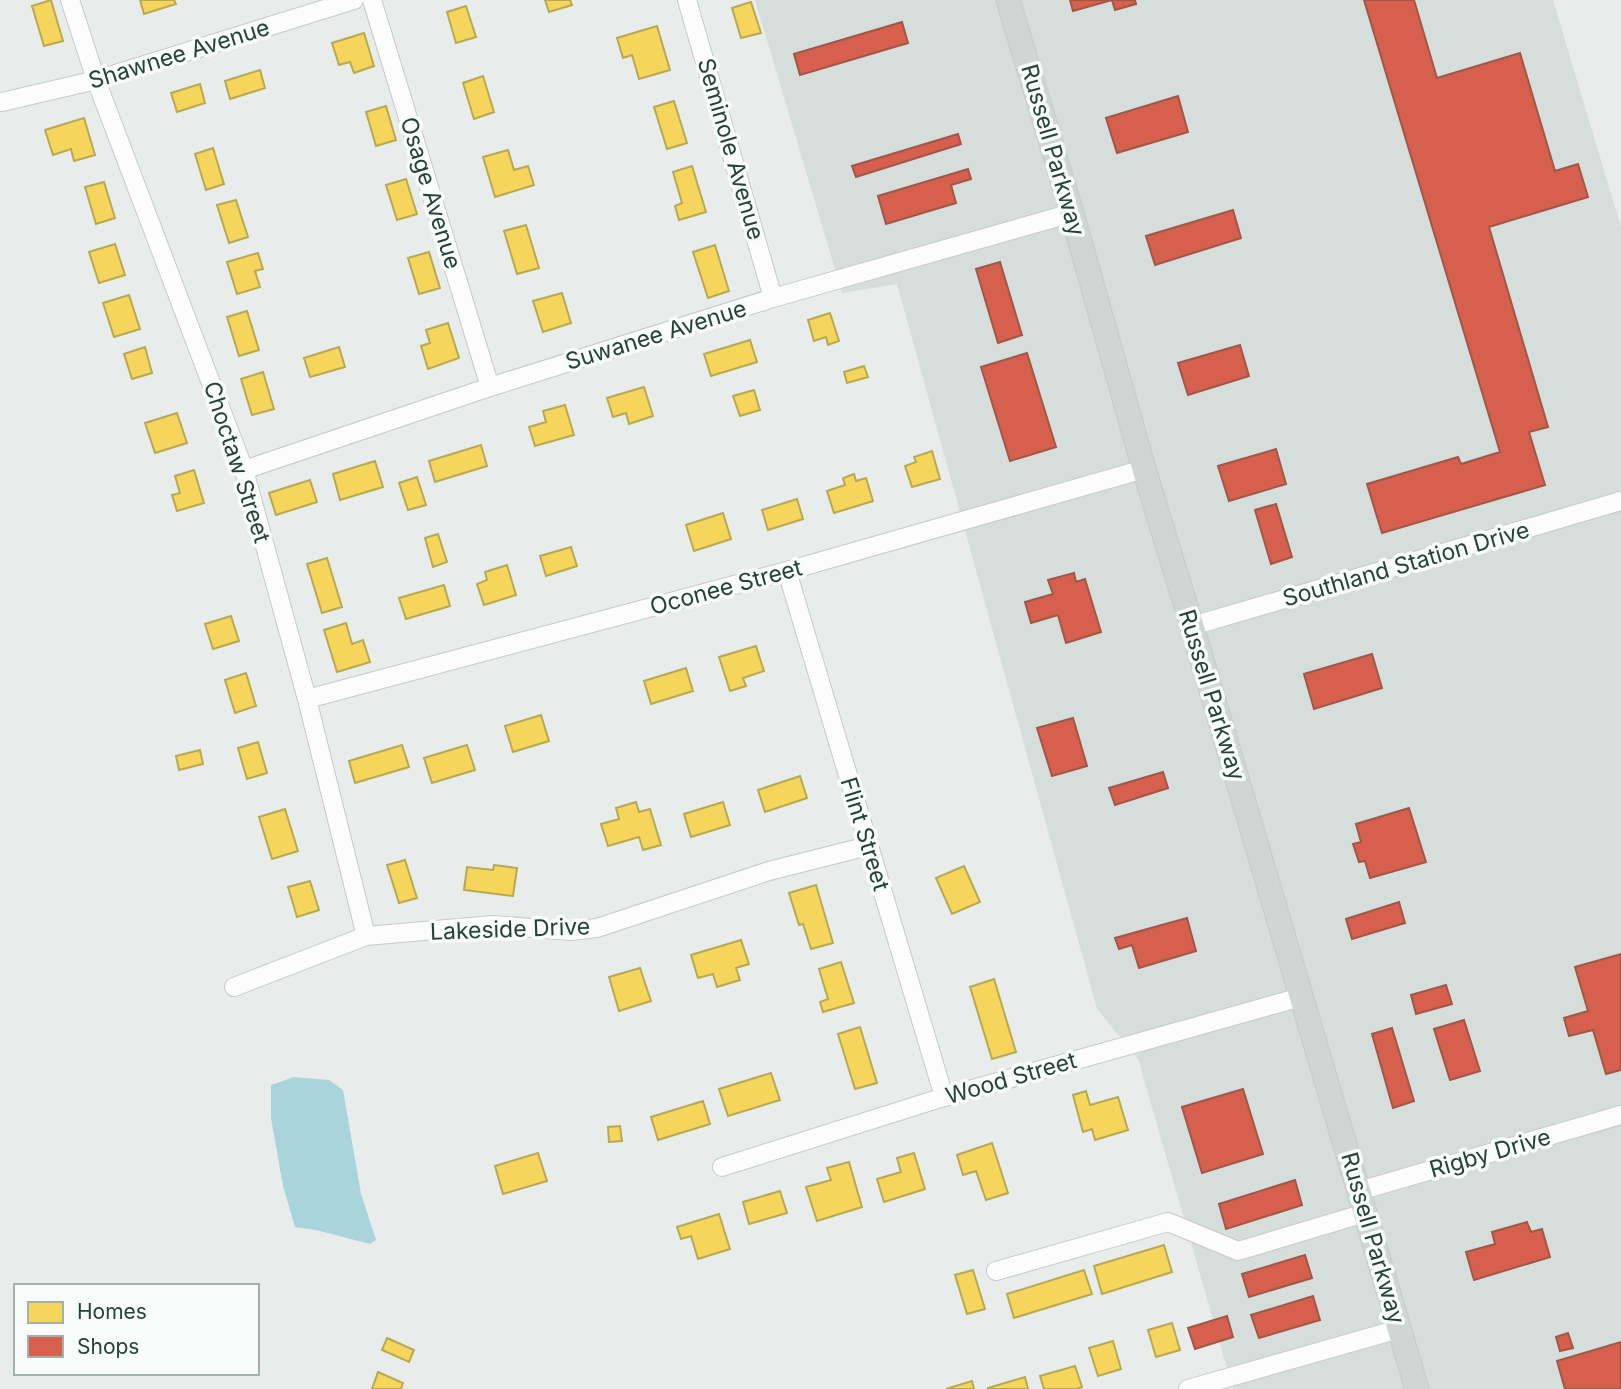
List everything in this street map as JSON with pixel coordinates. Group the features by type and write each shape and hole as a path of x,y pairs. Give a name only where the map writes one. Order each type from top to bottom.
{"main road":[{"name":"Russell Parkway","path":"1008,0 1417,1389"}],"street":[{"name":"Choctaw Street","path":"70,0 96,80 244,470 307,699 366,936"},
{"name":"Shawnee Avenue","path":"2,102 96,80 354,0"},
{"name":"Osage Avenue","path":"372,0 489,387"},
{"name":"Seminole Avenue","path":"687,0 773,298"},
{"name":"Suwanee Avenue","path":"244,470 489,387 773,298 1072,213"},
{"name":"Oconee Street","path":"307,699 787,571 1144,469"},
{"name":"Southland Station Drive","path":"1192,626 1621,501"},
{"name":"Flint Street","path":"787,571 944,1097"},
{"name":"Lakeside Drive","path":"234,987 366,936 493,925 571,931 597,929 769,871 868,846"},
{"name":"Wood Street","path":"722,1167 944,1097 1301,997"},
{"name":"Rigby Drive","path":"996,1271 1168,1222 1238,1251 1362,1202 1621,1115"},
{"path":"1188,1389 1399,1329"}],"shaded area":[{"path":"755,0 1553,0 1621,227 1621,1389 1233,1389 1138,1059 1097,1009 897,284 842,293"}],"water":[{"path":"294,1077 329,1080 343,1090 361,1194 376,1240 370,1244 295,1227 283,1186 271,1118 271,1085"}],"building: Homes":[{"path":"51,0 63,41 44,46 32,6"},
{"path":"140,0 174,0 176,4 144,14"},
{"path":"545,0 570,0 572,5 549,12"},
{"path":"751,2 761,33 741,38 732,8"},
{"path":"466,6 476,37 456,43 447,12"},
{"path":"657,26 670,70 639,79 632,55 623,58 617,38"},
{"path":"364,33 374,66 354,73 350,62 339,65 332,43"},
{"path":"260,70 265,88 230,99 225,81"},
{"path":"483,76 494,112 474,119 463,83"},
{"path":"200,84 205,103 177,112 171,93"},
{"path":"674,101 687,143 667,149 654,107"},
{"path":"386,106 396,140 376,146 366,112"},
{"path":"84,118 95,155 74,161 71,149 53,155 45,130"},
{"path":"213,148 224,184 206,190 195,154"},
{"path":"508,150 514,170 528,166 534,185 495,197 483,157"},
{"path":"692,166 706,212 679,220 675,206 682,203 673,172"},
{"path":"406,179 417,214 397,220 386,185"},
{"path":"104,182 115,218 96,224 85,187"},
{"path":"236,200 248,237 229,243 217,205"},
{"path":"526,225 539,268 517,274 504,231"},
{"path":"115,244 125,275 99,283 89,252"},
{"path":"715,245 729,291 708,298 693,252"},
{"path":"429,252 440,288 419,294 408,258"},
{"path":"258,253 263,269 255,271 260,287 237,294 227,262"},
{"path":"562,293 571,323 543,332 533,301"},
{"path":"129,295 140,329 114,337 103,303"},
{"path":"247,311 259,350 239,356 227,317"},
{"path":"830,313 839,341 828,345 826,337 814,341 808,320"},
{"path":"448,323 459,358 428,369 421,346 430,343 426,330"},
{"path":"750,340 757,362 711,376 704,354"},
{"path":"145,347 152,373 132,379 124,354"},
{"path":"339,347 345,367 310,377 304,358"},
{"path":"864,366 868,377 847,383 844,372"},
{"path":"263,372 274,409 252,415 241,379"},
{"path":"644,387 653,416 629,424 626,413 613,417 607,398"},
{"path":"754,390 760,410 740,416 733,396"},
{"path":"565,405 574,435 535,446 529,427 546,422 543,411"},
{"path":"177,413 187,443 155,453 145,423"},
{"path":"481,445 487,466 435,482 429,461"},
{"path":"932,451 940,479 912,487 905,466 916,462 914,457"},
{"path":"375,461 383,487 340,500 333,474"},
{"path":"194,470 204,503 177,511 172,495 180,493 175,476"},
{"path":"854,474 856,481 866,478 873,501 834,513 827,491 845,485 843,478"},
{"path":"417,477 426,505 408,510 399,483"},
{"path":"310,480 317,502 276,515 269,493"},
{"path":"797,499 803,519 768,530 762,510"},
{"path":"723,513 731,539 694,551 686,525"},
{"path":"438,534 447,562 433,567 425,538"},
{"path":"571,547 577,566 546,576 540,556"},
{"path":"327,558 342,607 322,613 307,564"},
{"path":"507,565 516,595 484,605 477,584 487,580 485,572"},
{"path":"444,585 450,606 406,619 399,598"},
{"path":"231,616 239,641 213,649 205,624"},
{"path":"346,623 352,644 363,640 370,662 337,672 324,630"},
{"path":"756,646 764,671 743,678 746,686 730,691 719,657"},
{"path":"686,668 693,691 651,704 644,681"},
{"path":"246,673 256,706 235,713 225,680"},
{"path":"541,715 549,741 513,752 505,726"},
{"path":"258,742 267,773 247,779 238,748"},
{"path":"402,745 409,767 355,783 349,761"},
{"path":"467,745 475,770 432,783 424,758"},
{"path":"200,750 203,764 179,770 176,756"},
{"path":"800,776 807,798 765,812 758,790"},
{"path":"636,802 639,812 650,809 661,845 643,850 639,837 608,846 601,824 619,819 616,808"},
{"path":"723,802 730,825 691,837 684,814"},
{"path":"285,809 298,851 272,859 259,817"},
{"path":"405,860 417,898 399,903 387,865"},
{"path":"494,865 517,868 513,896 464,890 467,867 493,870"},
{"path":"964,866 980,902 952,914 936,878"},
{"path":"310,881 319,910 297,917 288,887"},
{"path":"816,885 833,943 811,949 803,924 799,925 789,893"},
{"path":"741,940 749,964 736,968 740,980 717,987 713,974 698,978 691,955"},
{"path":"841,962 854,1003 823,1012 820,1002 828,999 819,969"},
{"path":"640,968 651,1001 619,1011 609,977"},
{"path":"994,979 1016,1052 992,1059 970,987"},
{"path":"860,1027 877,1083 855,1089 838,1034"},
{"path":"771,1073 780,1100 728,1116 719,1089"},
{"path":"1086,1091 1090,1105 1118,1097 1128,1130 1095,1140 1092,1129 1083,1132 1073,1095"},
{"path":"703,1101 710,1124 658,1140 651,1117"},
{"path":"620,1126 622,1141 609,1142 608,1127"},
{"path":"992,1143 1008,1193 986,1200 976,1171 963,1175 957,1155"},
{"path":"538,1153 547,1181 503,1194 495,1166"},
{"path":"914,1153 925,1189 884,1202 877,1179 901,1172 897,1158"},
{"path":"849,1162 862,1207 817,1221 806,1187 831,1180 827,1168"},
{"path":"780,1191 787,1213 749,1224 743,1202"},
{"path":"719,1214 730,1249 698,1259 691,1236 681,1239 677,1227"},
{"path":"1164,1245 1172,1272 1102,1294 1094,1266"},
{"path":"973,1270 985,1309 967,1314 955,1275"},
{"path":"1084,1270 1092,1294 1014,1318 1007,1294"},
{"path":"1172,1323 1180,1350 1156,1357 1148,1330"},
{"path":"387,1338 414,1350 409,1362 382,1350"},
{"path":"1113,1341 1121,1369 1098,1376 1089,1348"},
{"path":"1075,1366 1082,1387 1044,1389 1040,1376"},
{"path":"378,1372 403,1383 401,1389 372,1389"},
{"path":"1025,1377 1028,1389 988,1389 988,1388"},
{"path":"972,1381 974,1389 946,1389"}],"building: Shops":[{"path":"1070,0 1112,0 1073,11"},
{"path":"1112,0 1135,0 1136,4 1115,10"},
{"path":"1364,0 1414,0 1437,78 1520,53 1555,171 1578,164 1588,197 1489,227 1548,427 1529,432 1545,485 1382,533 1367,484 1458,457 1461,464 1500,452"},
{"path":"902,22 908,43 800,75 794,54"},
{"path":"1178,96 1188,132 1117,153 1106,118"},
{"path":"958,134 961,144 856,177 852,166"},
{"path":"968,169 971,179 951,185 956,203 886,224 878,196"},
{"path":"1233,210 1241,238 1155,265 1146,236"},
{"path":"1000,262 1022,335 998,343 976,269"},
{"path":"1240,345 1249,376 1188,395 1178,363"},
{"path":"1027,353 1056,447 1010,461 981,367"},
{"path":"1276,449 1286,484 1229,501 1218,466"},
{"path":"1276,504 1292,557 1271,564 1255,510"},
{"path":"1074,573 1076,582 1085,579 1101,632 1066,643 1058,615 1031,623 1025,602 1053,594 1048,580"},
{"path":"1372,654 1382,688 1314,709 1304,674"},
{"path":"1073,718 1087,766 1052,776 1037,728"},
{"path":"1163,772 1168,788 1115,805 1109,788"},
{"path":"1409,808 1426,862 1370,878 1365,861 1359,862 1353,844 1361,842 1356,824"},
{"path":"1399,902 1405,923 1352,939 1346,919"},
{"path":"1187,918 1196,951 1139,968 1132,945 1119,949 1115,938"},
{"path":"1621,954 1621,1070 1606,1074 1593,1030 1569,1036 1564,1018 1588,1011 1575,967"},
{"path":"1446,985 1452,1004 1416,1014 1411,995"},
{"path":"1464,1020 1480,1071 1450,1080 1434,1029"},
{"path":"1392,1028 1414,1101 1393,1108 1372,1034"},
{"path":"1243,1089 1263,1154 1202,1173 1182,1107"},
{"path":"1295,1180 1302,1205 1226,1229 1219,1204"},
{"path":"1527,1222 1531,1232 1542,1229 1550,1257 1474,1280 1466,1252 1495,1244 1492,1232"},
{"path":"1305,1255 1312,1278 1249,1297 1242,1274"},
{"path":"1313,1296 1320,1320 1259,1338 1251,1315"},
{"path":"1227,1316 1233,1337 1195,1349 1188,1328"},
{"path":"1568,1333 1573,1348 1560,1351 1556,1337"},
{"path":"1621,1342 1621,1389 1565,1389 1557,1361"}]}
